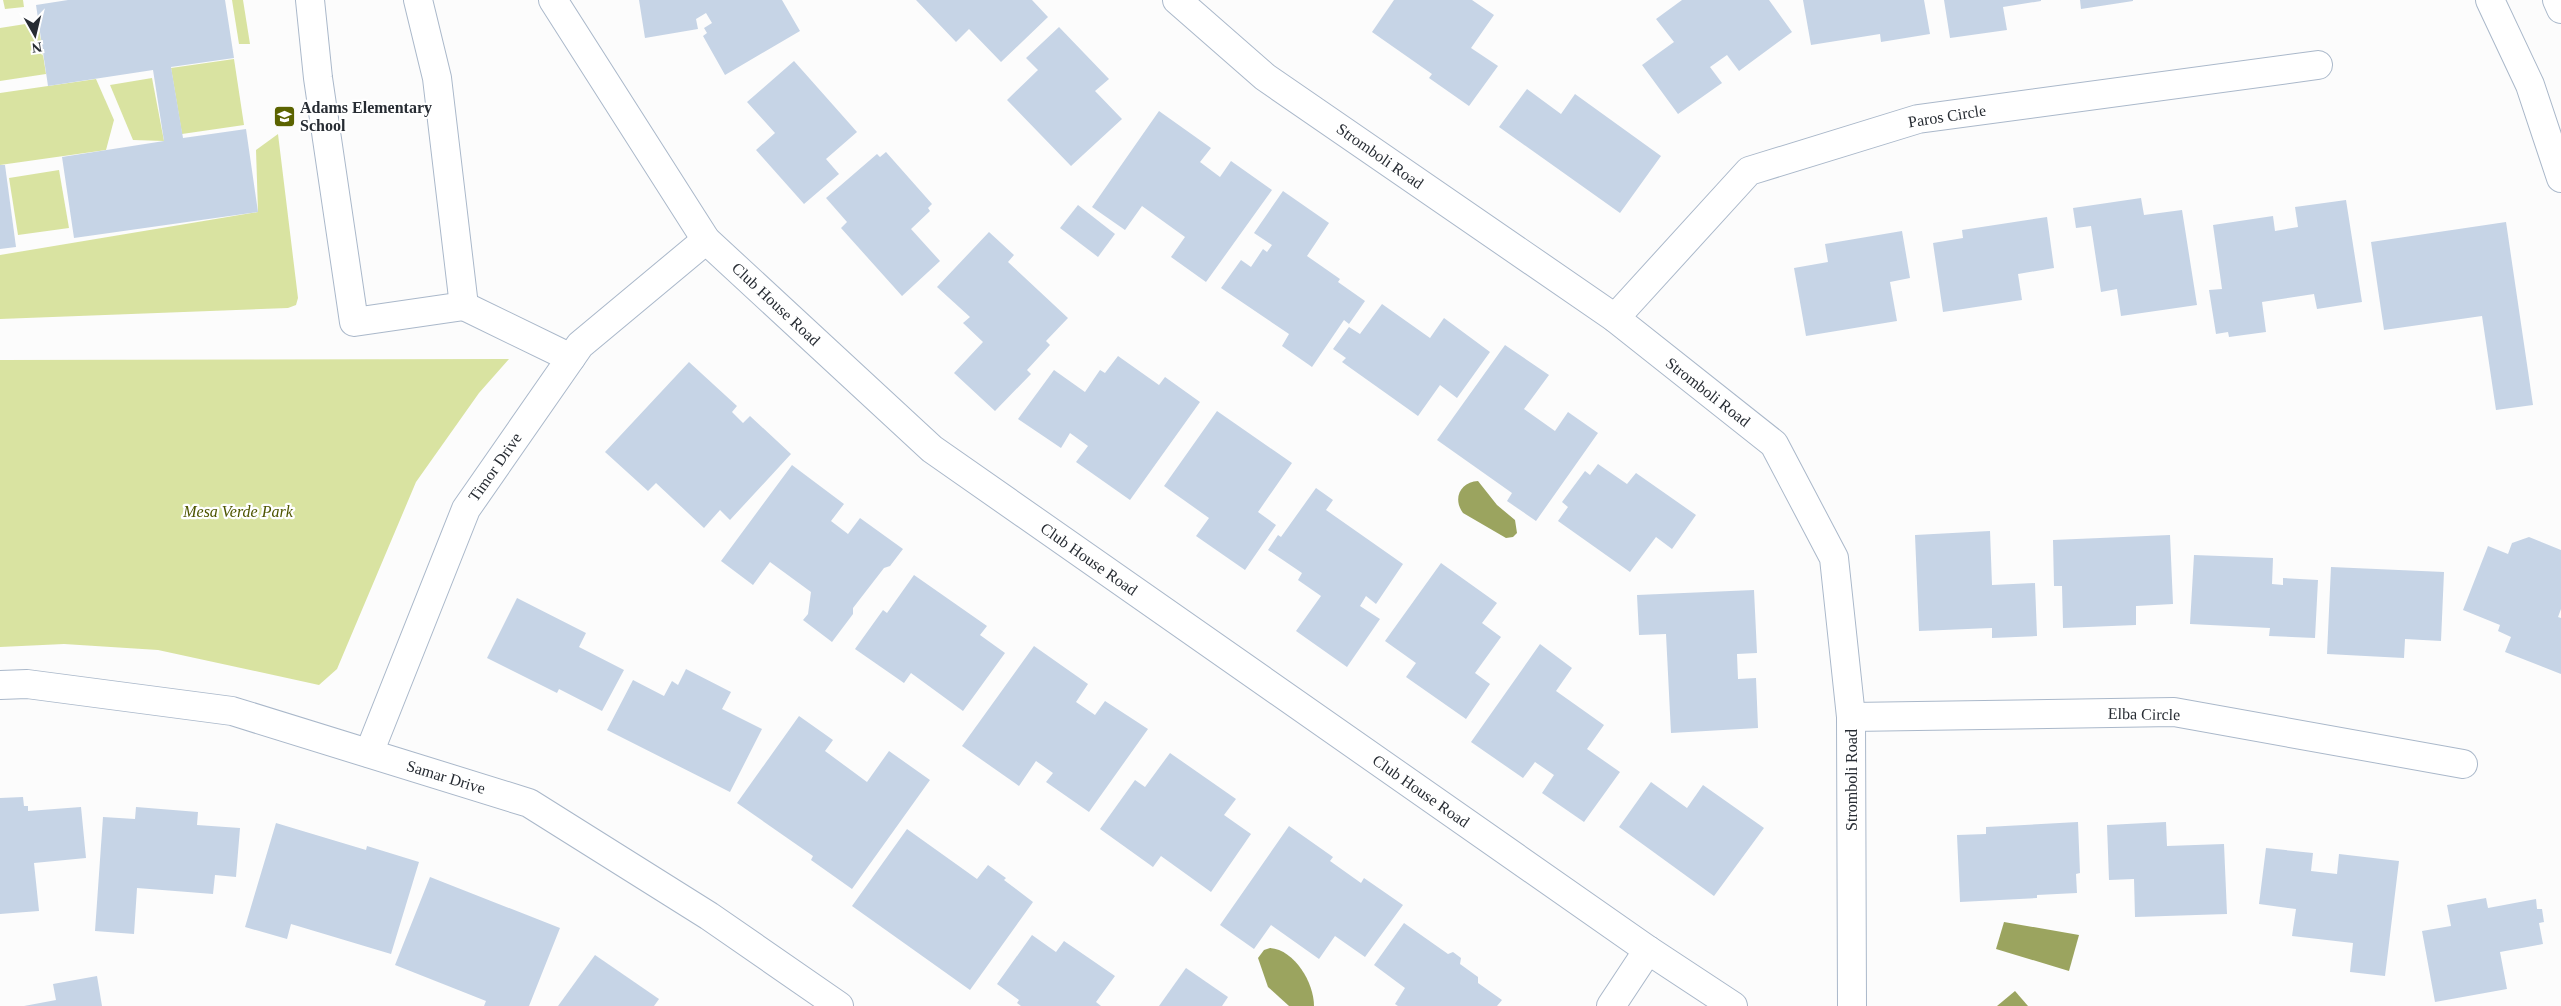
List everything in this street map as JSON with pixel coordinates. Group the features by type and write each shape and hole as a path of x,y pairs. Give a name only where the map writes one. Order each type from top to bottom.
{"street":[{"path":"310,0 318,78 354,322 464,306 571,358"},
{"path":"418,0 437,78 464,306"},
{"name":"Club House Road","path":"553,0 706,240 932,449 1648,950 1733,1006"},
{"name":"Stromboli Road","path":"1177,0 1265,77 1615,318 1774,444 1834,558 1851,717 1852,1006"},
{"path":"2490,0 2530,85 2561,178"},
{"path":"2557,0 2561,9"},
{"name":"Paros Circle","path":"1615,318 1749,171 1918,119 2318,65"},
{"name":"Timor Drive","path":"369,753 466,509 580,345 706,240"},
{"name":"Samar Drive","path":"0,685 27,684 232,711 529,803 709,916 839,1006"},
{"name":"Elba Circle","path":"1851,717 2174,712 2463,764"},
{"path":"1611,1006 1648,950"}],"green space":[{"path":"3,0 23,0 24,7 5,9"},
{"path":"232,0 243,0 250,44 239,44"},
{"path":"38,22 46,74 0,81 0,28"},
{"path":"234,59 244,125 182,134 171,68"},
{"path":"152,78 164,141 133,140 110,85"},
{"path":"96,79 114,120 106,150 0,165 0,93"},
{"path":"278,134 298,298 296,305 288,308 0,319 0,255 258,212 256,150"},
{"path":"59,170 69,228 18,235 9,178"},
{"name":"Mesa Verde Park","path":"509,359 479,393 416,482 337,669 319,685 158,650 64,644 0,647 0,360"}],"shaded area":[{"path":"1478,481 1497,505 1515,520 1517,533 1513,537 1506,538 1463,513 1458,502 1460,492 1467,484"},
{"path":"2004,922 2079,935 2069,971 1996,949"},
{"path":"1270,948 1279,950 1295,961 1307,978 1314,1006 1289,1006 1268,987 1258,958 1264,950"},
{"path":"2015,991 2028,1006 1997,1006"}],"building":[{"path":"68,0 225,0 234,58 171,67 183,138 246,129 258,212 74,238 62,157 164,141 153,70 48,86 36,5"},
{"path":"639,0 782,0 800,31 725,75 703,36 707,33 704,28 712,23 706,13 696,19 698,29 645,38"},
{"path":"916,0 1032,0 1048,17 1001,62 969,29 956,42"},
{"path":"1394,0 1472,0 1494,15 1471,48 1498,66 1469,106 1429,78 1432,74 1372,32"},
{"path":"1682,0 1769,0 1792,32 1739,71 1727,55 1710,67 1722,83 1678,114 1642,65 1674,42 1656,19"},
{"path":"1803,0 1924,0 1930,34 1881,42 1880,34 1811,45"},
{"path":"1944,0 2041,1 2003,7 2007,30 1950,38"},
{"path":"2080,0 2133,0 2133,1 2081,9"},
{"path":"1059,27 1109,79 1095,91 1122,119 1071,166 1007,100 1038,70 1026,58"},
{"path":"794,61 857,132 826,159 839,174 804,204 756,150 775,133 747,102"},
{"path":"1527,89 1561,114 1575,94 1661,156 1620,213 1499,127"},
{"path":"1159,111 1211,148 1200,162 1220,177 1231,161 1272,190 1206,282 1171,257 1185,237 1142,206 1125,230 1092,207"},
{"path":"886,152 932,204 928,208 930,211 911,229 940,261 902,296 841,228 847,222 826,198 877,154 880,157"},
{"path":"0,165 5,165 16,247 0,249"},
{"path":"1283,191 1329,223 1307,256 1340,279 1338,282 1365,301 1349,324 1344,320 1312,367 1282,346 1289,334 1221,288 1241,260 1251,267 1263,249 1267,252 1272,245 1254,233"},
{"path":"2141,198 2144,215 2182,210 2197,305 2121,316 2117,289 2101,292 2091,226 2076,228 2073,208"},
{"path":"2346,200 2362,302 2317,309 2314,294 2262,302 2266,332 2229,337 2228,332 2216,334 2209,290 2222,289 2213,225 2273,216 2275,231 2298,227 2295,207"},
{"path":"1078,205 1115,234 1098,257 1060,228"},
{"path":"2047,217 2054,268 2018,274 2022,300 1943,312 1933,243 1963,238 1962,230"},
{"path":"2506,222 2533,405 2496,410 2482,316 2384,330 2371,242"},
{"path":"1902,231 1910,278 1890,282 1897,321 1806,336 1794,268 1828,262 1825,244"},
{"path":"989,232 1014,255 1008,262 1068,318 1046,341 1050,345 1027,370 1031,374 995,411 954,373 983,342 963,323 970,317 937,287"},
{"path":"1382,304 1430,338 1444,318 1490,352 1457,398 1440,385 1418,416 1342,362 1346,358 1333,349 1349,327 1360,334"},
{"path":"1505,345 1549,375 1524,409 1555,431 1568,412 1598,433 1536,521 1507,501 1512,493 1437,440"},
{"path":"1118,356 1159,385 1165,377 1200,402 1130,500 1076,462 1088,446 1070,433 1061,448 1018,419 1054,370 1085,392 1100,370 1105,373"},
{"path":"689,362 737,406 732,412 743,423 750,416 791,454 730,520 720,510 704,528 656,483 648,491 605,452"},
{"path":"1217,411 1292,463 1258,512 1276,525 1245,570 1196,536 1209,518 1164,486"},
{"path":"1598,464 1627,484 1636,473 1696,515 1672,549 1656,537 1630,572 1558,521 1568,507 1562,502 1585,471 1590,475"},
{"path":"792,465 844,504 831,521 848,534 860,518 903,549 890,566 884,568 853,608 853,614 832,642 803,620 808,614 811,592 770,562 753,585 721,561"},
{"path":"1316,488 1333,500 1326,510 1403,564 1376,604 1366,596 1360,606 1380,619 1347,667 1296,631 1321,596 1298,580 1302,573 1268,550 1278,535 1281,537"},
{"path":"1990,531 1992,585 2035,583 2037,636 1992,638 1992,628 1919,631 1915,535"},
{"path":"2170,535 2173,604 2136,606 2136,625 2063,628 2062,586 2054,586 2053,540"},
{"path":"2529,537 2561,550 2561,609 2558,617 2561,618 2561,674 2505,652 2511,637 2498,631 2500,625 2463,610 2488,546 2508,554 2512,543"},
{"path":"2194,555 2273,558 2272,584 2283,585 2283,578 2318,580 2315,638 2269,636 2270,628 2190,624"},
{"path":"1441,563 1497,603 1482,623 1501,637 1475,673 1490,684 1466,719 1406,677 1416,663 1385,641"},
{"path":"2331,567 2444,572 2441,641 2405,639 2404,658 2327,654"},
{"path":"914,575 987,626 980,635 1005,653 963,711 911,673 904,683 855,649 883,610 887,613"},
{"path":"1754,590 1757,653 1737,654 1738,679 1756,678 1758,728 1671,733 1666,634 1639,635 1637,595"},
{"path":"517,598 586,633 579,647 624,670 602,711 559,689 557,693 487,658"},
{"path":"1540,644 1572,668 1556,691 1604,725 1587,749 1620,772 1584,822 1542,793 1554,775 1535,762 1523,778 1471,742"},
{"path":"1034,646 1088,684 1076,702 1095,715 1105,701 1148,729 1089,812 1046,782 1053,773 1036,761 1019,786 962,746"},
{"path":"686,669 731,692 722,709 762,729 730,792 607,730 633,680 664,696 672,681 678,685"},
{"path":"799,716 833,740 825,751 867,782 889,751 930,780 852,889 811,860 813,856 737,803"},
{"path":"1170,753 1236,799 1224,815 1251,834 1211,892 1161,856 1153,867 1100,829 1135,780 1145,787"},
{"path":"1651,782 1687,808 1703,785 1764,828 1714,896 1619,827"},
{"path":"23,797 24,806 28,806 28,811 81,807 86,858 34,863 39,911 0,914 0,798"},
{"path":"136,807 198,812 197,825 240,828 236,877 215,875 213,894 137,888 134,934 95,931 103,817 135,819"},
{"path":"2078,822 2080,873 2076,874 2077,893 2037,895 2037,898 1960,902 1957,835 1986,834 1986,827"},
{"path":"2166,822 2167,846 2224,844 2227,914 2135,917 2134,879 2109,880 2107,825"},
{"path":"276,823 366,850 367,846 419,862 391,954 291,924 287,939 245,927"},
{"path":"1289,826 1333,857 1330,861 1361,883 1364,878 1403,905 1365,957 1335,936 1319,959 1271,925 1254,949 1220,925"},
{"path":"907,829 977,879 988,865 1033,902 970,990 852,906"},
{"path":"2266,848 2313,853 2311,871 2337,874 2339,854 2399,861 2385,976 2350,972 2353,943 2292,936 2296,909 2259,904"},
{"path":"430,877 560,928 529,1006 484,1006 486,1001 395,965"},
{"path":"2486,898 2488,908 2536,899 2537,909 2542,909 2544,922 2539,923 2543,944 2500,952 2507,989 2435,1002 2422,931 2451,926 2447,905"},
{"path":"1404,923 1448,954 1453,952 1461,958 1460,964 1478,977 1478,983 1502,1000 1497,1006 1398,1006 1395,1004 1405,988 1374,965"},
{"path":"1032,935 1056,952 1064,941 1115,976 1096,1002 1101,1006 1021,1006 1017,1003 1019,1000 997,984"},
{"path":"595,955 659,999 654,1006 558,1006"},
{"path":"1186,968 1228,997 1222,1006 1159,1006"},
{"path":"97,976 102,1006 24,1006 56,1000 53,984"}],"place":[{"name":"Adams Elementary School","path":"284,116"}]}
